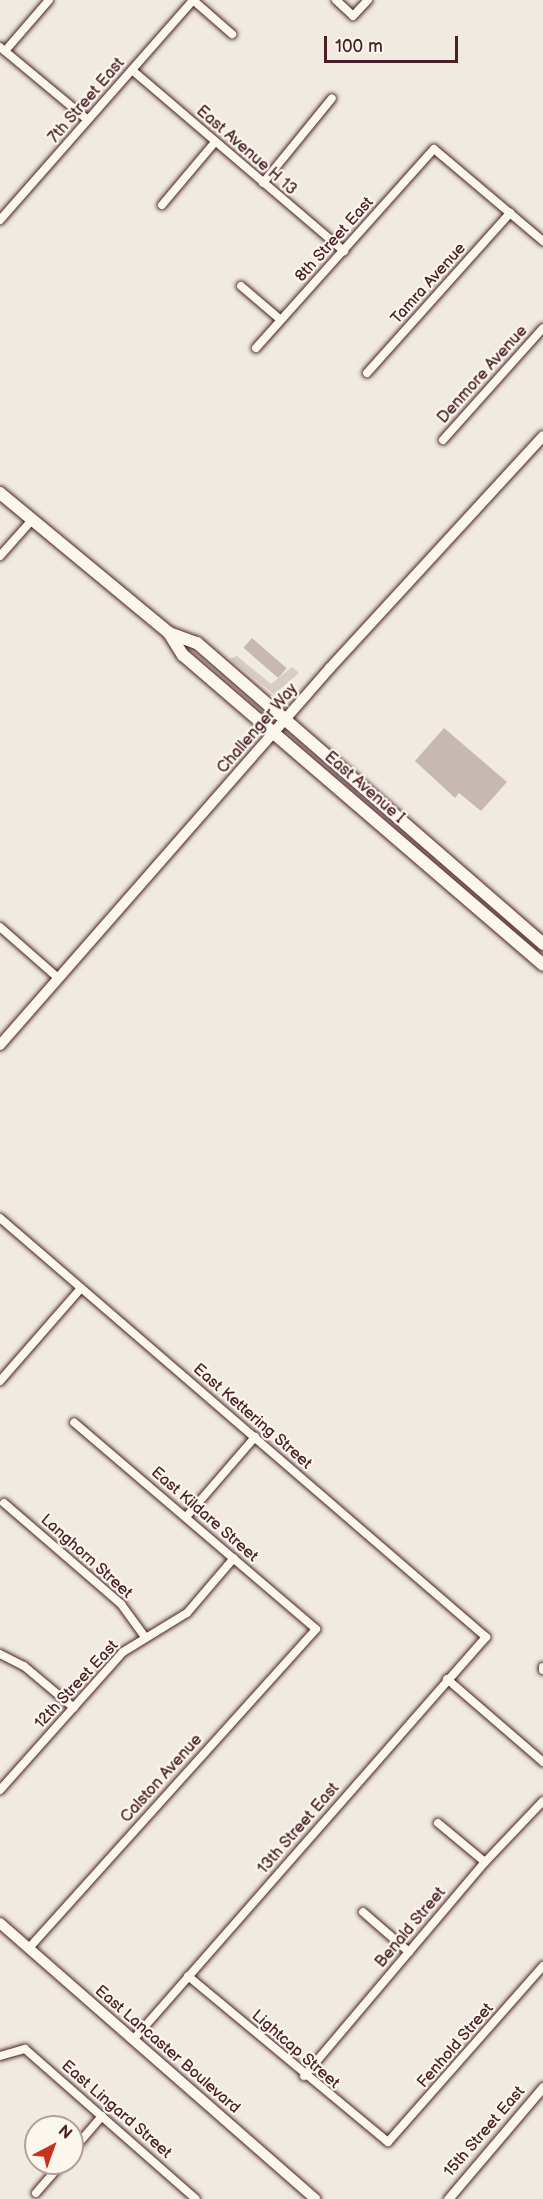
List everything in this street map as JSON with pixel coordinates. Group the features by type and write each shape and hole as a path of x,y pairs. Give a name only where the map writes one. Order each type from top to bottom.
{"main road":[{"name":"Challenger Way","path":"0,1044 276,734 285,721 543,436"},
{"name":"East Avenue I","path":"0,493 169,633 183,655 543,965"},
{"name":"East Avenue I","path":"169,633 196,643 543,944"},
{"path":"502,930 513,918"},
{"name":"East Lancaster Boulevard","path":"0,1923 315,2199"}],"street":[{"path":"49,0 2,49 88,120"},
{"path":"193,0 232,34"},
{"name":"7th Street East","path":"0,220 193,0"},
{"path":"336,0 353,16 368,0"},
{"name":"East Avenue H 13","path":"132,70 344,251"},
{"path":"263,183 332,98"},
{"path":"162,205 215,142"},
{"name":"8th Street East","path":"256,348 434,149 510,213"},
{"path":"510,213 543,241"},
{"name":"Tamra Avenue","path":"367,373 510,213"},
{"path":"241,286 281,320"},
{"name":"Denmore Avenue","path":"443,440 543,328"},
{"path":"0,556 32,520"},
{"path":"0,927 58,978"},
{"name":"East Kettering Street","path":"0,1218 486,1637"},
{"path":"2,1376 81,1288"},
{"name":"East Kildare Street","path":"74,1422 316,1629"},
{"path":"186,1518 255,1437"},
{"name":"Langhorn Street","path":"4,1503 121,1604 145,1637"},
{"name":"12th Street East","path":"0,1790 123,1652 187,1613 234,1558"},
{"name":"Calston Avenue","path":"29,1948 316,1629"},
{"name":"13th Street East","path":"133,2040 486,1637"},
{"path":"0,1654 24,1666 74,1708"},
{"path":"447,1679 543,1762"},
{"name":"Benald Street","path":"304,2076 484,1862 543,1801"},
{"path":"438,1823 484,1862"},
{"path":"363,1912 409,1952"},
{"name":"Fenhold Street","path":"388,2142 543,1966"},
{"name":"Lightcap Street","path":"188,1976 304,2076 388,2142"},
{"name":"East Lingard Street","path":"0,2056 15,2048 25,2049 102,2115 191,2197"},
{"name":"15th Street East","path":"446,2198 543,2087"},
{"path":"84,2137 102,2115"},
{"path":"36,2193 52,2175"}],"shaded area":[{"path":"237,656 271,684 292,667 299,673 274,694 230,659"}],"building":[{"path":"252,638 287,668 278,678 243,648"},
{"path":"444,728 507,782 481,811 459,793 455,798 415,761"}]}
